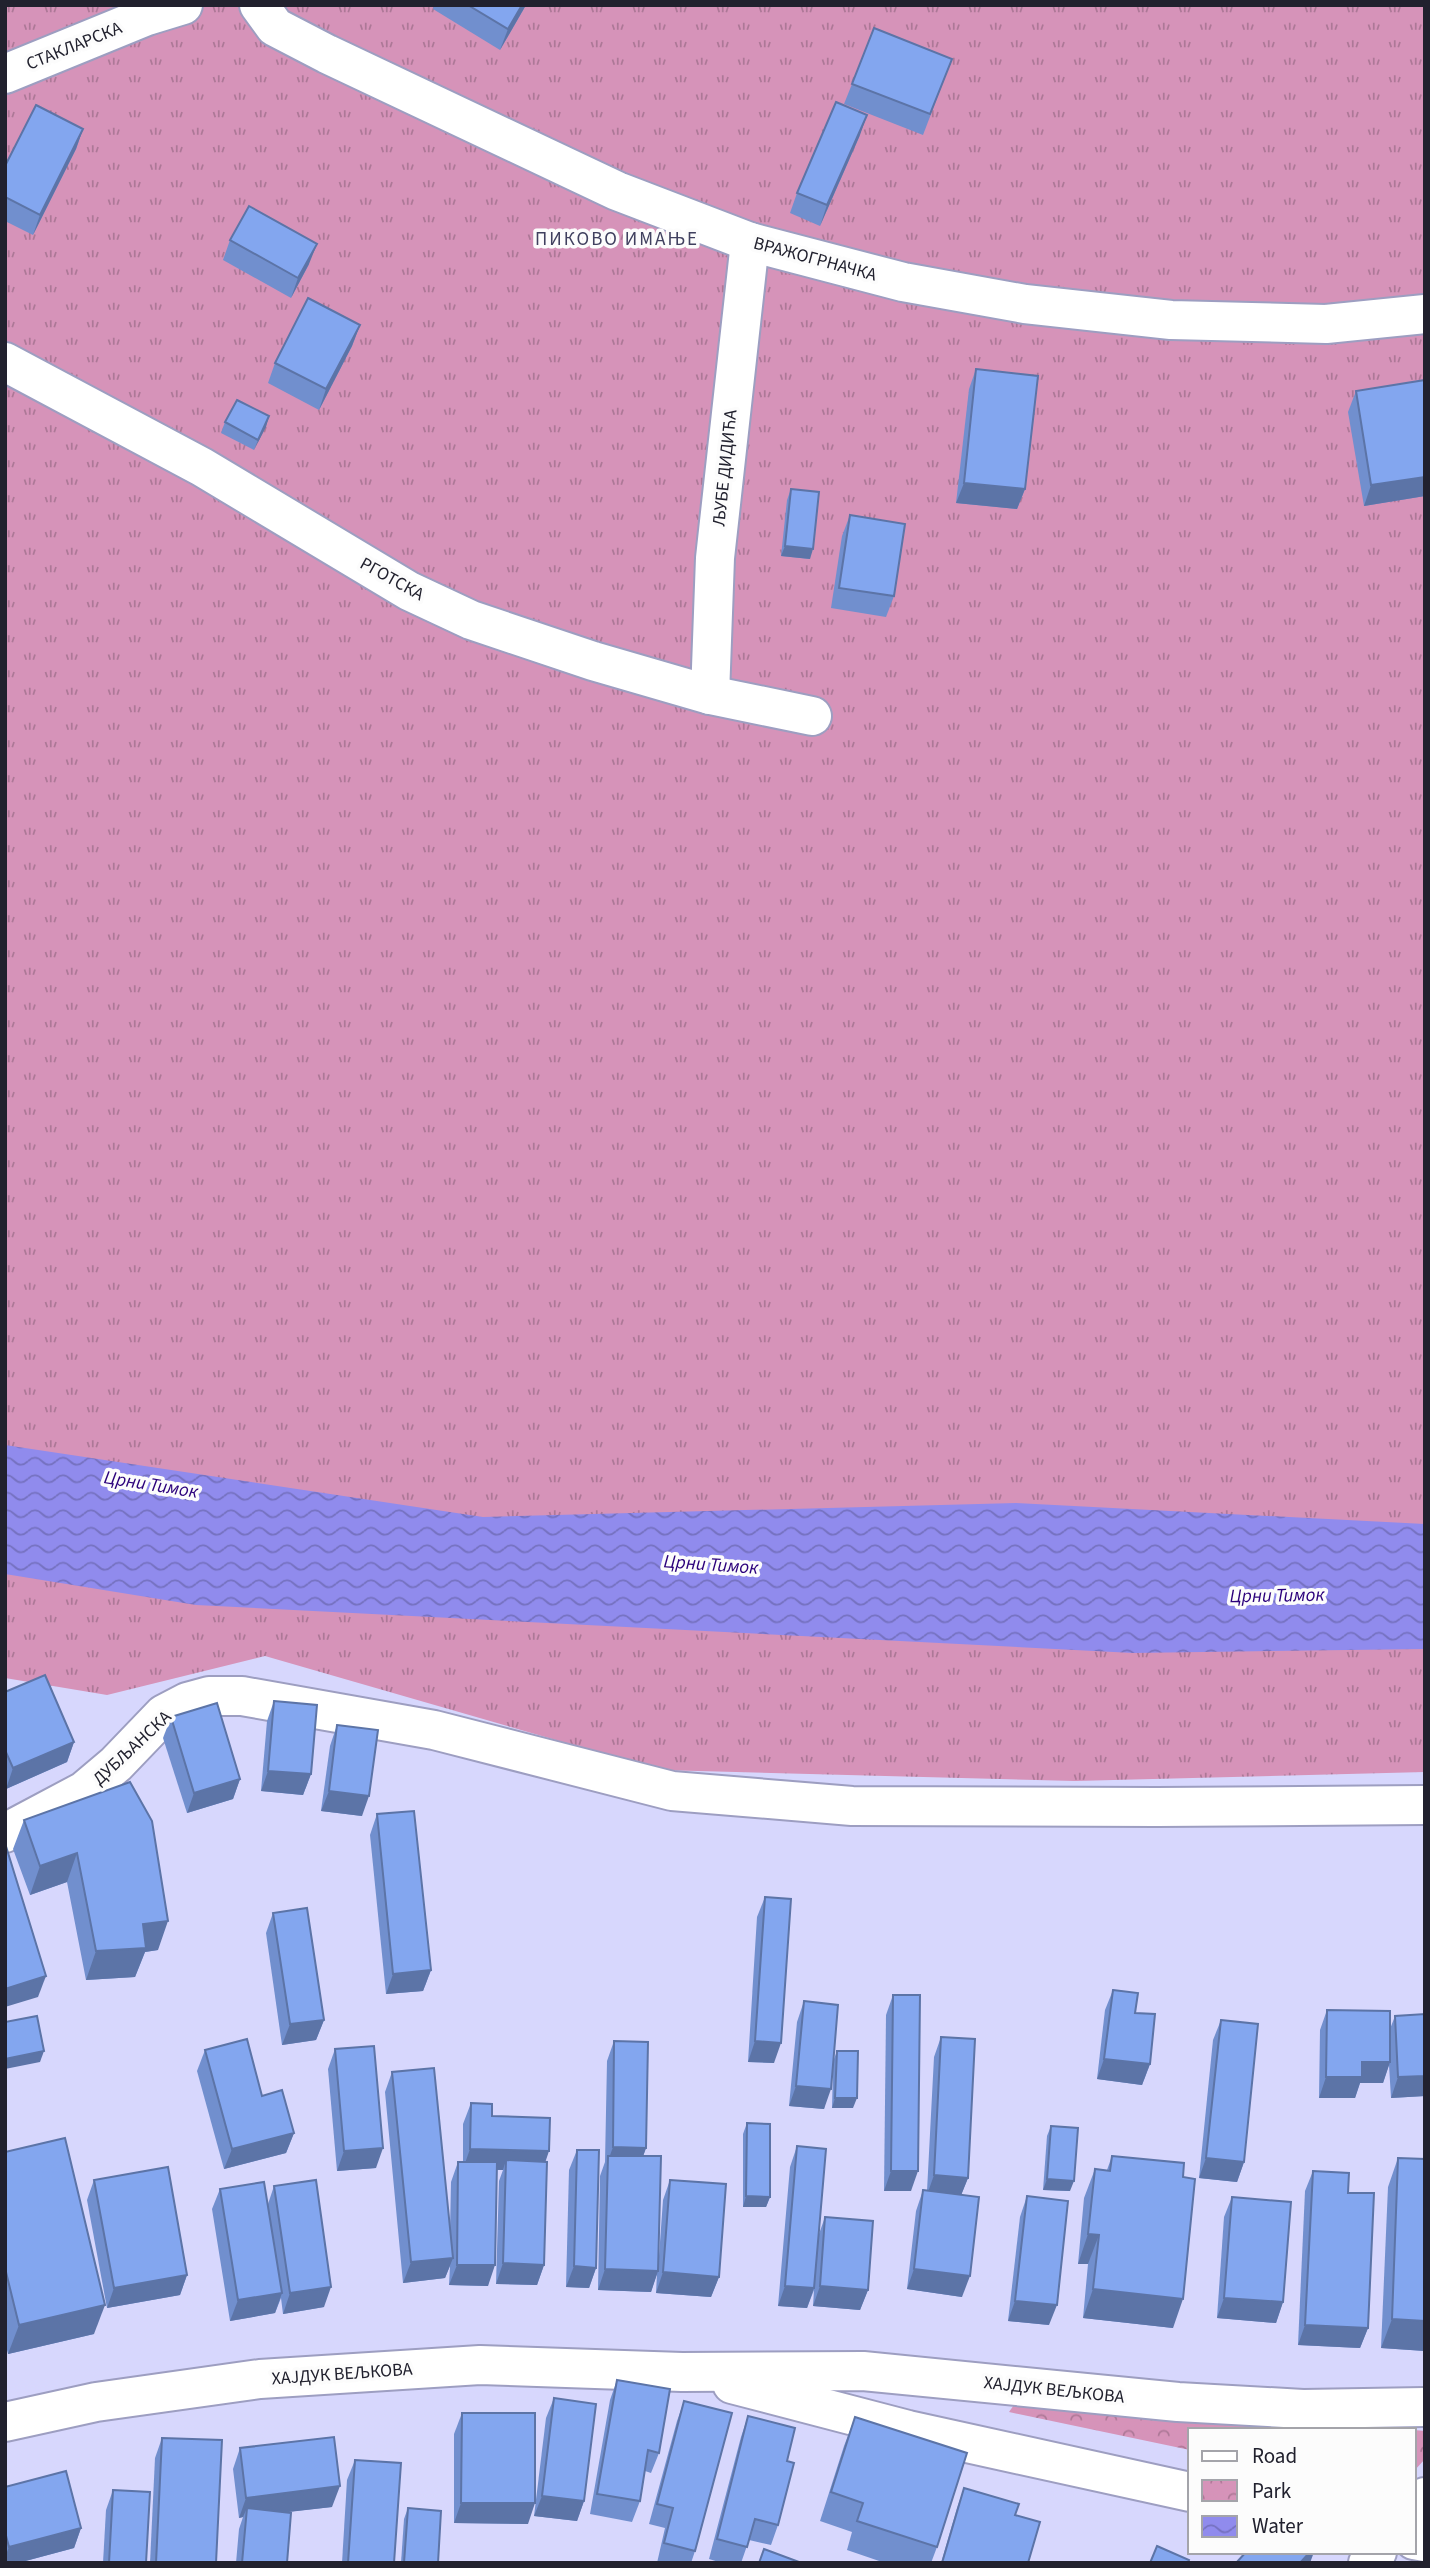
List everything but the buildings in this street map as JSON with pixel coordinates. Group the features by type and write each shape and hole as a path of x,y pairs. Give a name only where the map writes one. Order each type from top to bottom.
{"street":[{"name":"СТАКЛАРСКА","path":"5,74 147,16 183,5"},
{"name":"ВРАЖОГРНАЧКА","path":"259,5 275,27 327,54 617,191 750,242 903,282 1025,304 1157,318 1326,324 1425,314"},
{"name":"ЉУБЕ ДИДИЋА","path":"710,695 715,558 750,242"},
{"name":"РГОТСКА","path":"5,362 202,467 409,591 458,615 593,661 710,695 812,716"},
{"name":"ДУБЉАНСКА","path":"5,1833 84,1791 116,1764 164,1714 187,1702 209,1696 242,1696 434,1730 672,1791 852,1806 1425,1805"},
{"name":"ХАЈДУК ВЕЉКОВА","path":"5,2422 96,2402 260,2379 480,2365 682,2371 863,2371 1178,2402 1303,2409 1425,2407"},
{"name":"ХАЈДУК ВЕЉКОВА","path":"682,2371 908,2430 1188,2492"}],"green space":[{"path":"5,5 1425,5 1425,1772 1075,1781 660,1770 265,1656 107,1695 5,1678"},
{"path":"1016,2402 1378,2428 1188,2428 1188,2450 1009,2412"},
{"path":"1416,2430 1425,2431 1425,2459 1416,2469"}],"water":[{"name":"Црни Тимок","path":"5,1445 483,1517 1016,1503 1425,1524 1425,1649 1133,1653 196,1605 5,1574"}],"district":[{"name":"ПИКОВО ИМАЊЕ","path":"617,239"}]}
